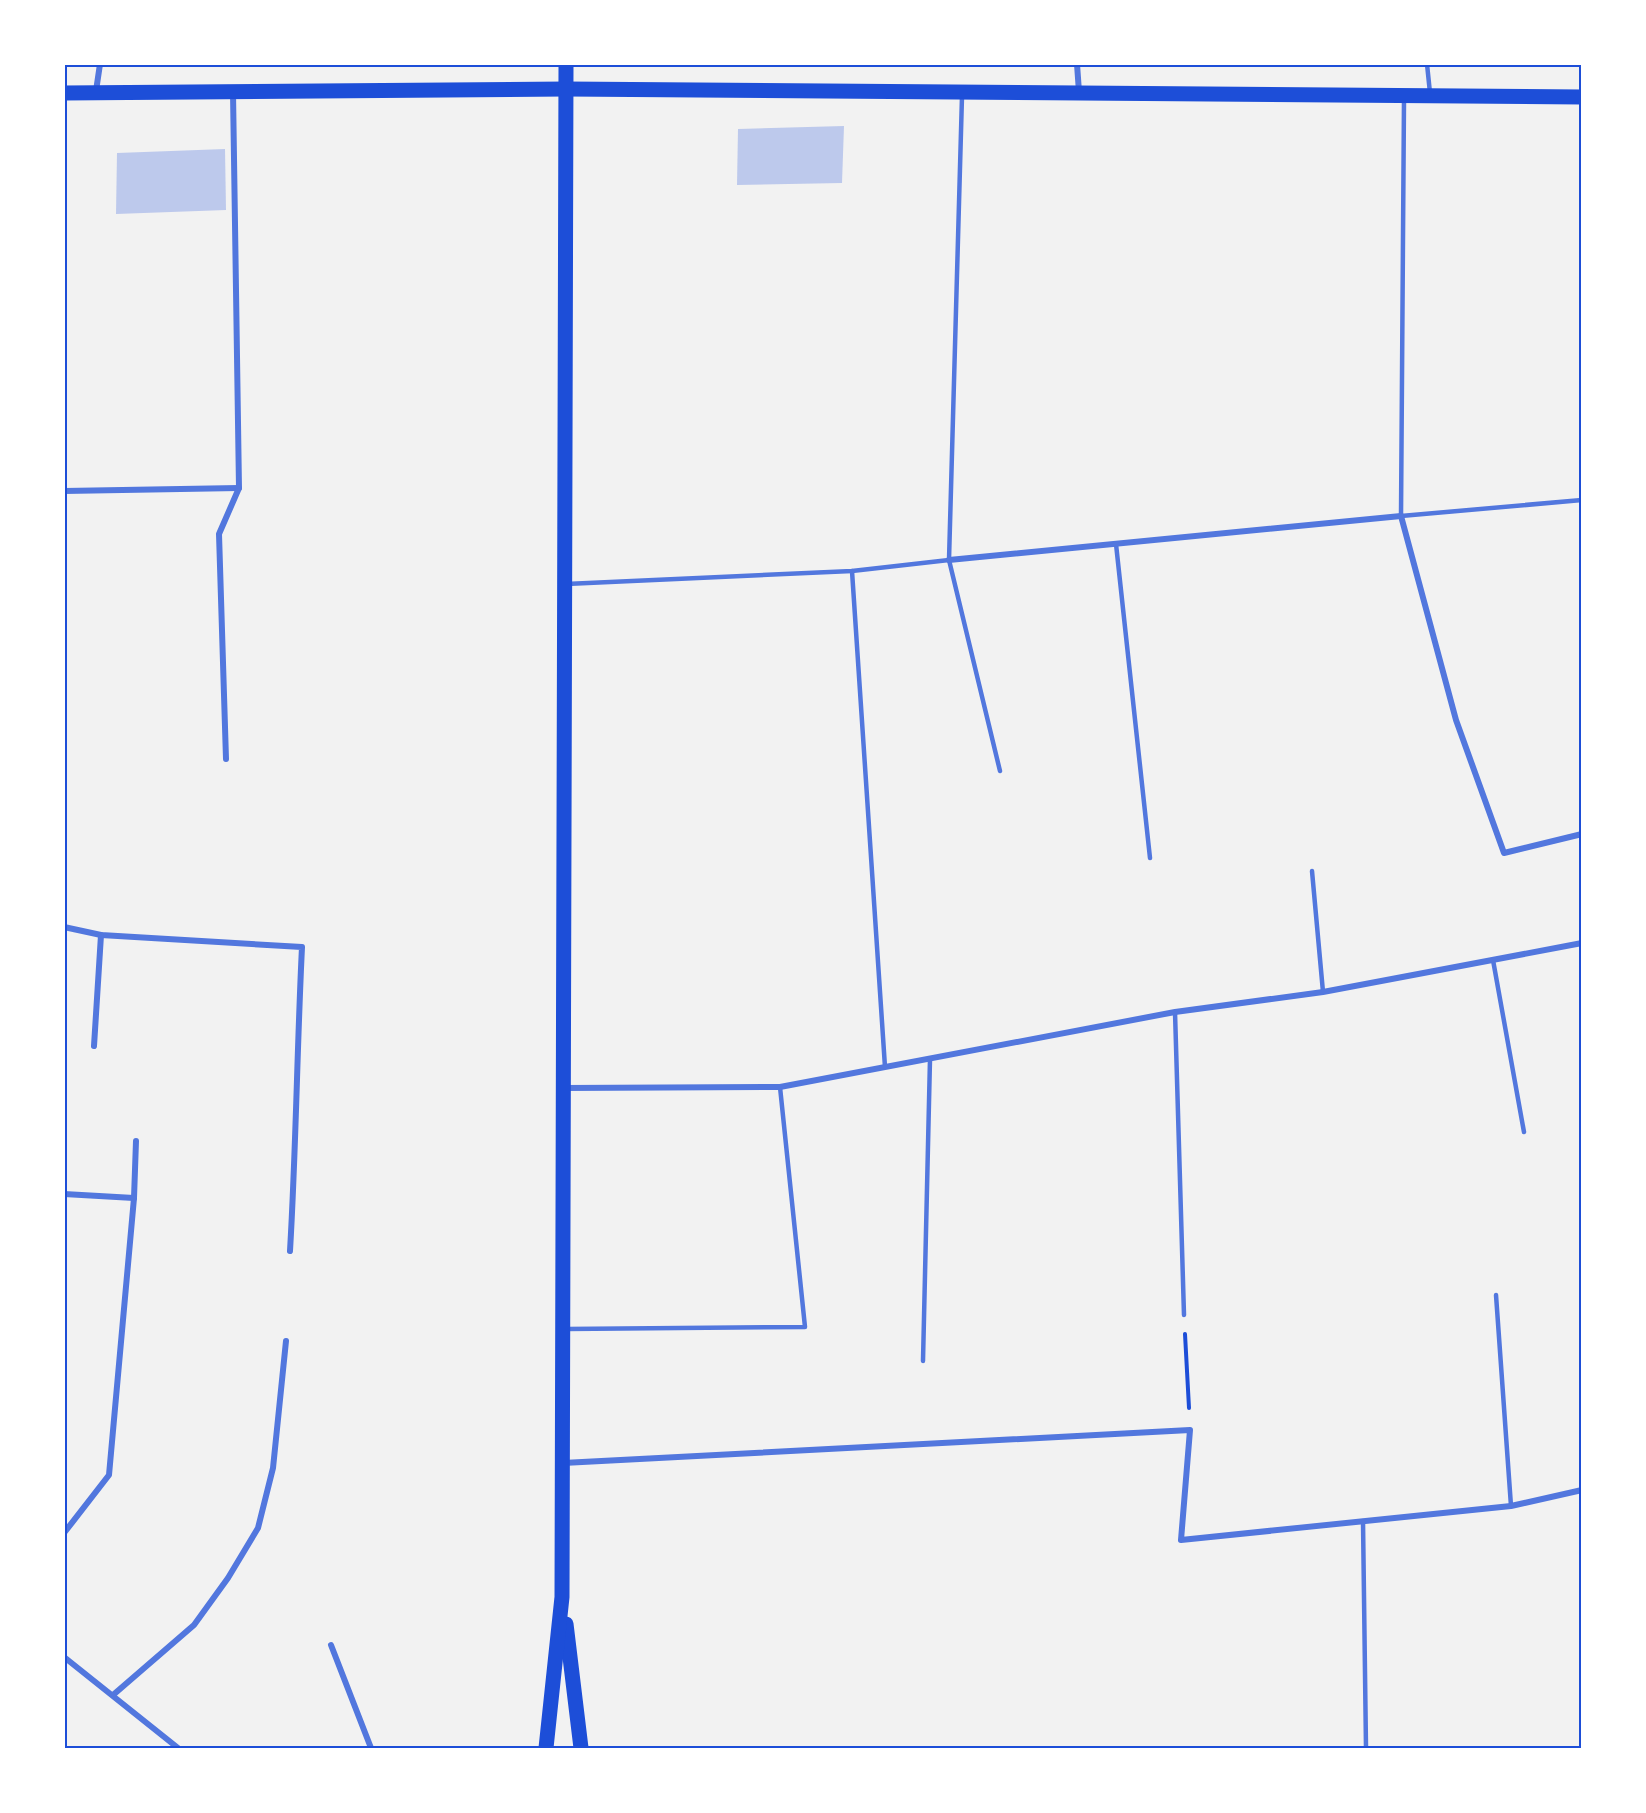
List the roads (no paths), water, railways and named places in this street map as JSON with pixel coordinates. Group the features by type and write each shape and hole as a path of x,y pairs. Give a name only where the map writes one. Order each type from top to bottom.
{"main road":[{"path":"546,1749 562,1597 566,64"},
{"path":"64,93 566,88 1581,97"},
{"path":"562,1597 581,1749"}],"street":[{"path":"96,93 100,64"},
{"path":"1077,64 1079,93"},
{"path":"226,759 219,534 239,488 233,91"},
{"path":"64,491 239,488"},
{"path":"949,560 1401,516 1456,720 1504,853 1581,834"},
{"path":"64,927 101,935 302,946 290,1251"},
{"path":"94,1046 101,935"},
{"path":"564,1088 780,1088 1175,1012 1323,992 1581,943"},
{"path":"64,1533 109,1475 134,1198 136,1142"},
{"path":"64,1194 134,1198"},
{"path":"113,1695 194,1625 228,1578 258,1528 273,1468 286,1341"},
{"path":"563,1463 1190,1430 1181,1540 1511,1506 1581,1490"},
{"path":"331,1645 371,1749"},
{"path":"64,1657 178,1749"}],"lane":[{"path":"1427,64 1431,96"},
{"path":"962,92 949,560 1000,771"},
{"path":"1404,96 1401,516 1581,500"},
{"path":"1116,544 1150,858"},
{"path":"565,585 852,571 949,560"},
{"path":"852,571 885,1067"},
{"path":"1312,871 1323,992"},
{"path":"1494,960 1524,1132"},
{"path":"1175,1012 1184,1315"},
{"path":"923,1361 930,1059"},
{"path":"564,1329 805,1327 780,1088"},
{"path":"1496,1295 1511,1506"},
{"path":"1363,1521 1366,1749"}]}
